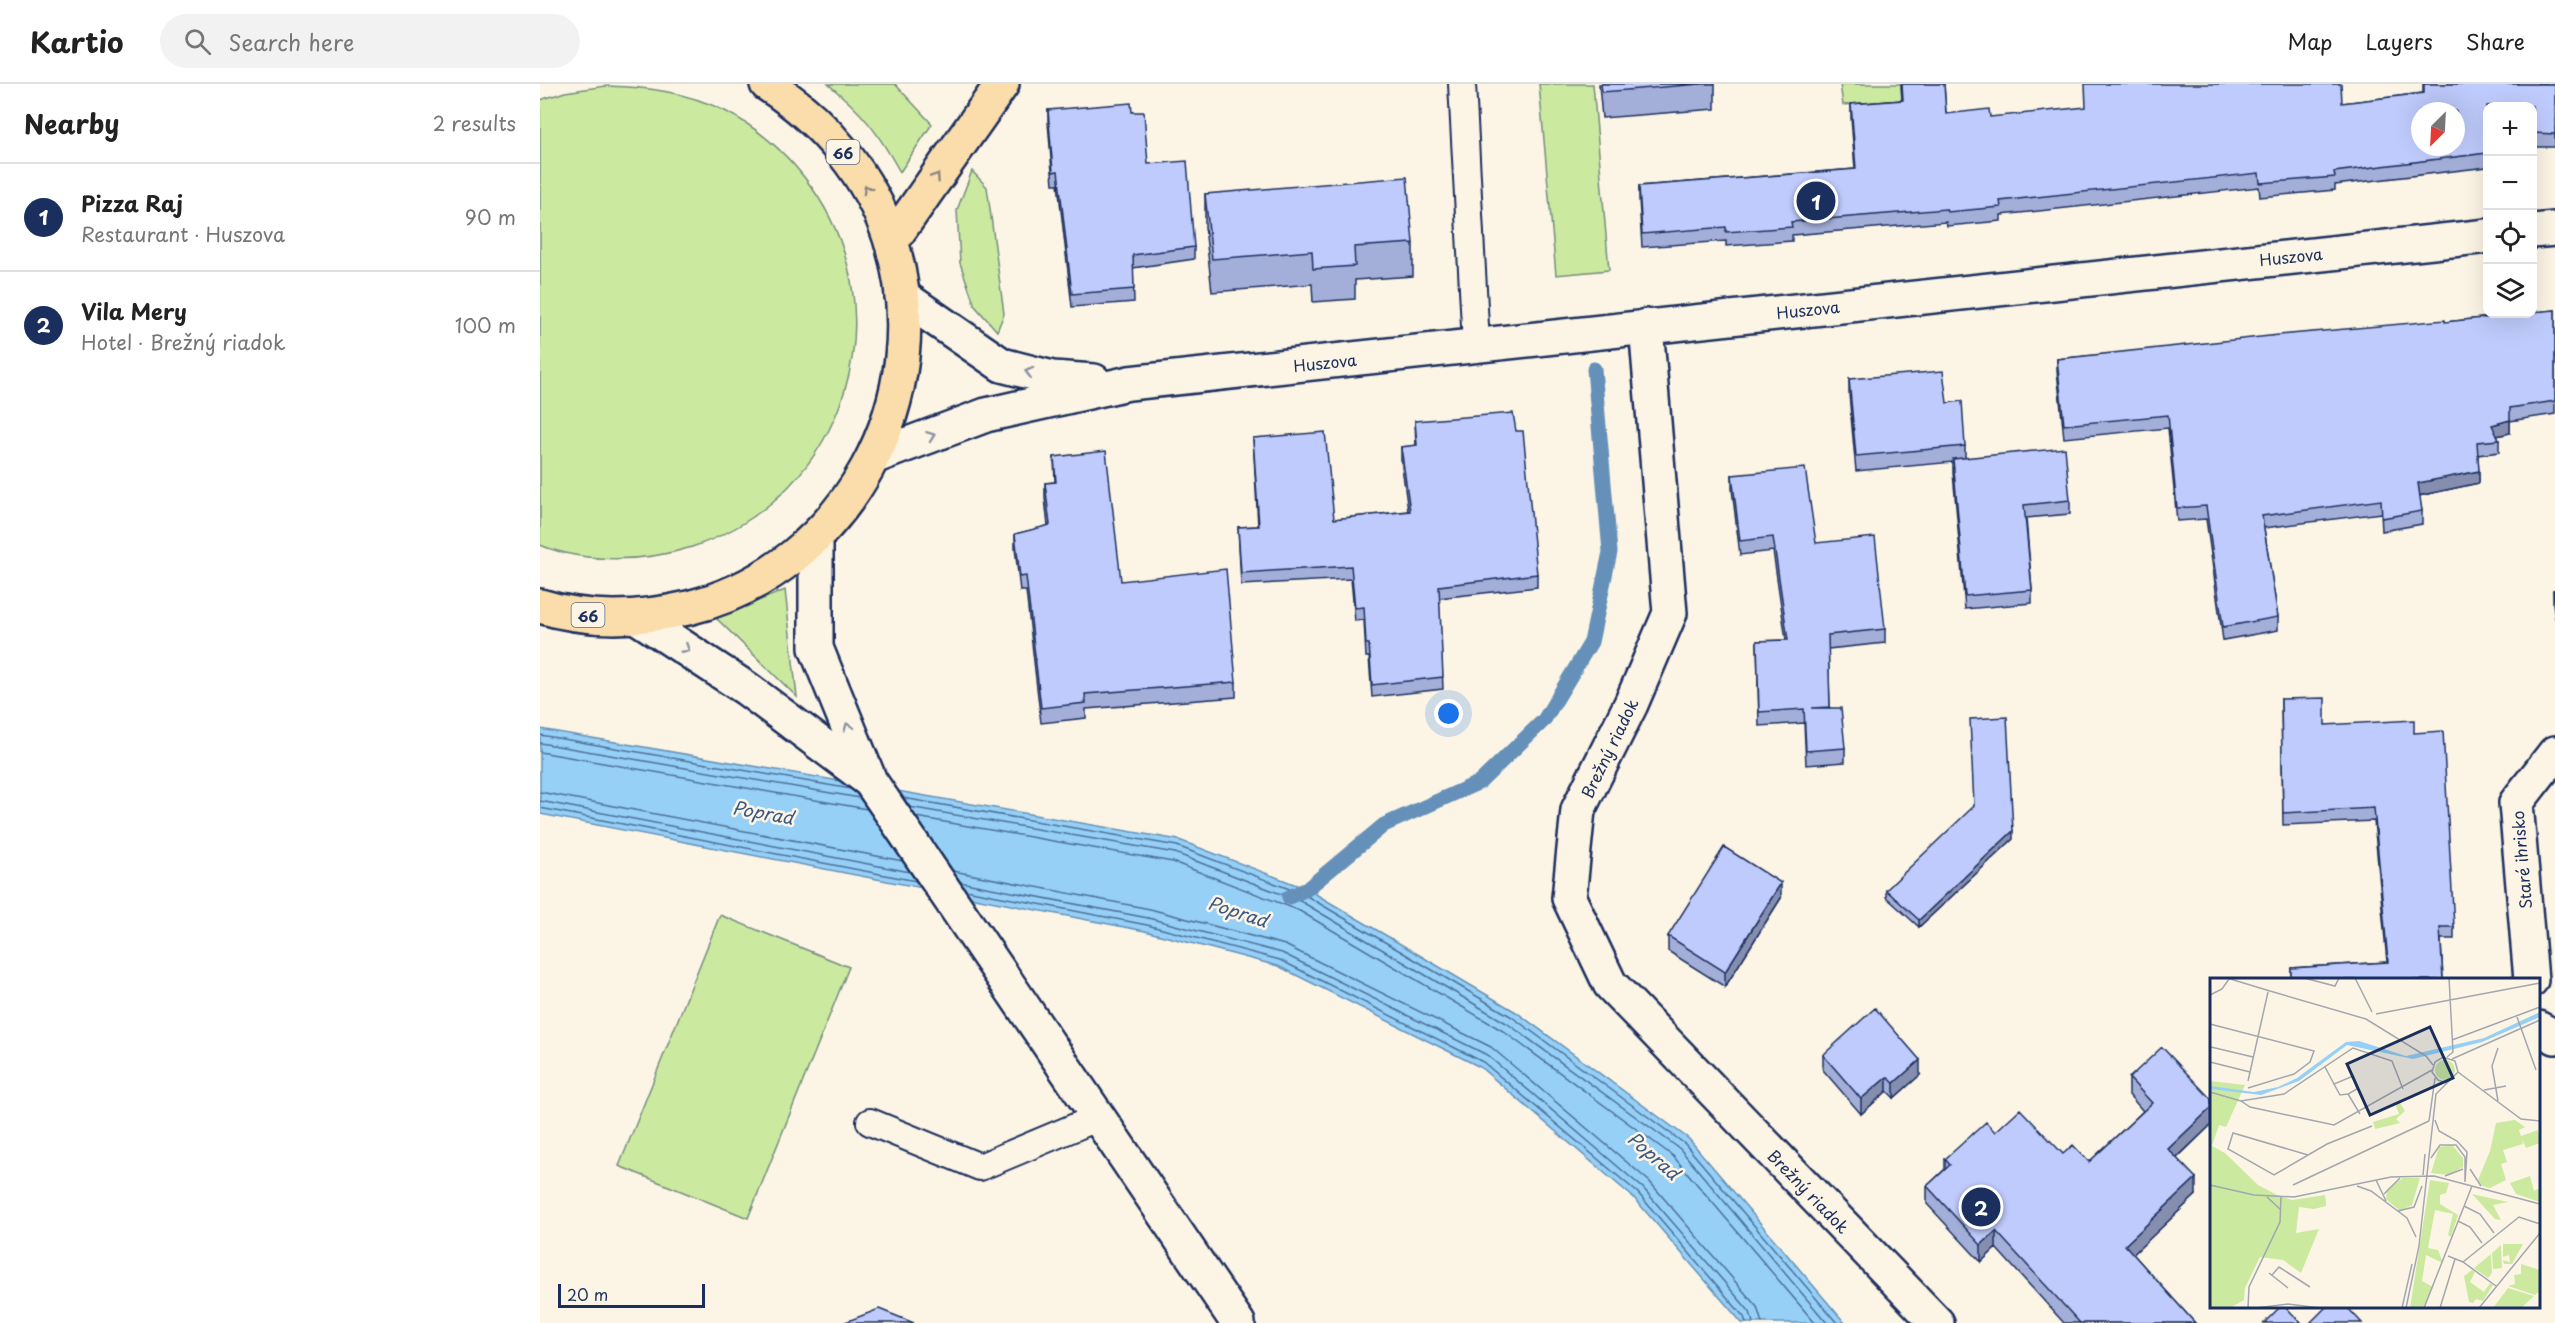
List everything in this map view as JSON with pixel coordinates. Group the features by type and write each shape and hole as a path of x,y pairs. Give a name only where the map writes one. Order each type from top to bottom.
{"main road":[{"name":"66","path":"540,606 594,616 637,617 702,604 734,592 791,559 816,537 859,485 876,456 894,404 902,361 902,296 891,242 875,204 849,159 807,113 767,84"},
{"path":"891,242 1002,84"}],"street":[{"path":"2537,231 2555,229"},
{"name":"Huszova","path":"876,456 986,415 1129,383 2483,236"},
{"name":"Huszova","path":"902,296 1002,365 1052,378 1129,383"},
{"name":"Brežný riadok","path":"1646,326 1670,613 1631,704 1578,810 1569,898 1610,984 1937,1323"},
{"path":"816,537 816,648 870,781 1238,1323"},
{"path":"637,617 747,689 870,781"},
{"name":"Staré ihrisko","path":"2531,978 2516,803 2555,753"},
{"path":"2540,1029 2555,1037"}],"lane":[{"path":"1462,84 1476,345"},
{"path":"870,1122 980,1167 1099,1117"}],"green space":[{"path":"828,84 895,84 932,124 900,172 869,124"},
{"path":"1539,84 1593,84 1609,270 1556,275"},
{"path":"1840,84 1901,84 1902,101 1843,105"},
{"path":"606,86 652,89 696,99 725,111 747,124 787,158 804,177 835,228 851,282 854,338 844,392 822,442 789,486 745,522 692,547 655,556 616,559 577,555 540,545 540,100 565,92"},
{"path":"972,171 987,187 1004,314 997,331 975,306 960,263 957,210"},
{"path":"785,590 797,697 716,618"},
{"path":"720,915 849,967 748,1218 619,1166"}],"water":[{"name":"Poprad","path":"540,729 1179,840 1307,889 1516,1012 1689,1139 1845,1323 1742,1323 1634,1198 1480,1067 1278,966 1145,931 540,814"}],"building":[{"path":"1601,84 1701,84 1602,92"},
{"path":"1902,84 1944,84 1946,114 1989,109 1990,117 2086,107 2085,84 2341,84 2342,103 2424,93 2424,84 2555,84 2555,134 2537,133 2537,102 2483,102 2483,153 2465,156 2465,102 2411,102 2411,156 2463,156 2334,172 2335,177 2260,183 2259,173 2000,201 2001,207 1947,212 1946,209 1791,222 1792,227 1726,232 1726,227 1642,234 1639,186 1856,169 1851,104 1903,100"},
{"path":"1131,103 1132,112 1144,112 1148,164 1187,161 1194,247 1133,255 1134,289 1072,294 1058,171 1053,172 1048,110"},
{"path":"1407,177 1413,243 1354,247 1355,266 1313,269 1312,251 1212,259 1205,194"},
{"path":"2555,310 2555,401 2510,408 2510,420 2492,425 2499,440 2477,442 2479,471 2418,483 2422,511 2382,518 2381,500 2262,516 2278,617 2223,627 2206,506 2177,508 2168,415 2064,425 2057,359 2445,320 2445,322 2483,318 2537,318 2537,312"},
{"path":"1943,371 1947,403 1962,401 1965,446 1856,456 1849,379"},
{"path":"1513,413 1516,431 1523,431 1537,574 1439,586 1443,677 1372,685 1364,607 1355,608 1351,566 1241,573 1238,527 1259,526 1253,438 1325,432 1334,519 1410,511 1401,447 1417,445 1415,421"},
{"path":"2065,448 2070,500 2024,505 2032,590 1965,596 1953,459"},
{"path":"1106,451 1121,581 1226,569 1236,682 1085,694 1086,703 1041,708 1026,576 1020,577 1015,534 1050,525 1045,483 1056,482 1054,457"},
{"path":"1805,468 1816,543 1875,537 1885,629 1828,635 1830,707 1812,708 1841,708 1845,748 1806,751 1804,709 1759,712 1757,641 1788,640 1773,537 1740,541 1732,475"},
{"path":"2325,698 2325,725 2414,720 2414,733 2443,731 2454,927 2440,927 2443,978 2291,978 2291,968 2388,962 2374,808 2283,813 2281,699"},
{"path":"2007,717 2013,831 1919,920 1886,890 1974,806 1970,719"},
{"path":"1724,847 1781,883 1725,972 1668,936"},
{"path":"1875,1008 1920,1060 1894,1083 1887,1077 1861,1099 1823,1055"},
{"path":"2162,1047 2210,1098 2210,1109 2168,1149 2196,1178 2125,1245 2195,1323 2080,1323 1996,1231 1981,1245 1927,1186 1950,1165 1945,1159 1986,1122 1995,1132 2020,1109 2063,1154 2073,1145 2089,1162 2152,1103 2129,1078"},
{"path":"2279,1308 2287,1308 2301,1323 2264,1323"},
{"path":"2325,1308 2348,1308 2362,1323 2310,1323"},
{"path":"879,1309 914,1323 843,1323"}],"waterway":[{"path":"1289,897 1307,889 1384,825 1480,782 1544,720 1591,642 1610,552 1594,369"}],"place":[{"name":"Pizza Raj","path":"1816,201"},
{"name":"Vila Mery","path":"1981,1207"}]}
